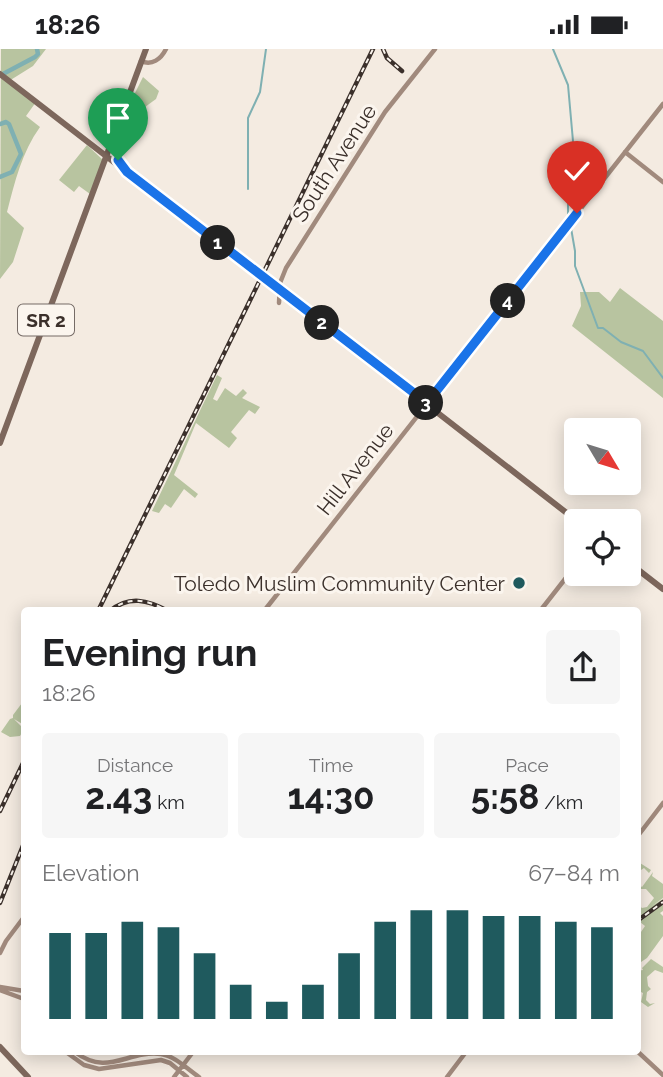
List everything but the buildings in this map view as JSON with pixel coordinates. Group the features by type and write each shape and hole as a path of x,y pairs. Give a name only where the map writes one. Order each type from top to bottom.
{"main road":[{"name":"SR 2","path":"0,443 146,49"},
{"path":"141,61 146,63 157,60 166,49"},
{"name":"South Avenue","path":"279,303 280,283 286,268 385,112 435,49"},
{"path":"0,74 564,511"},
{"name":"Hill Avenue","path":"267,607 663,104"},
{"path":"116,130 113,152 126,171"},
{"path":"98,150 112,143"},
{"path":"626,151 663,182"},
{"path":"641,572 663,589"},
{"path":"543,607 564,580"},
{"path":"641,829 663,801"},
{"path":"641,830 663,801"},
{"path":"0,953 21,921"},
{"path":"0,990 21,994"},
{"path":"0,1047 28,1077"},
{"path":"70,1055 88,1067 104,1070 122,1067 135,1060"},
{"path":"77,1055 88,1067"},
{"path":"80,1055 98,1064 161,1060 196,1077"},
{"path":"174,1077 192,1055"},
{"path":"447,1077 464,1055"},
{"path":"641,1055 663,1075"},
{"path":"181,1068 187,1077"}],"green space":[{"path":"1,49 46,49 33,66 9,81 36,102 26,116 40,127 24,157 10,200 7,212 24,228 13,262 0,279"},
{"path":"143,77 159,91 156,99 145,107 133,97"},
{"path":"87,145 103,160 90,194 79,186 74,192 59,180"},
{"path":"620,288 663,321 663,398 572,326 581,306 580,292 599,292 610,302"},
{"path":"217,375 222,378 213,399 217,401 225,388 236,396 243,389 247,393 242,398 260,407 255,414 249,410 231,432 237,438 229,448 196,423 174,475 198,494 195,498 184,489 171,508 165,504 159,513 152,511"},
{"path":"21,704 21,723 14,719 21,726 21,734 10,737 1,732"},
{"path":"641,864 651,870 649,873 644,868 641,870"},
{"path":"653,872 652,876 663,884 663,898 652,906 663,901 641,917 641,907 647,907 654,898 646,889 641,889 641,886"},
{"path":"663,903 663,911 660,913 663,916 663,936 641,962 641,932 645,926 641,919"},
{"path":"651,959 663,967 663,973 655,970 647,977 651,989 647,992 646,1000 650,1004 655,1003 648,1007 641,1002 642,968"}],"waterway":[{"path":"1,75 35,57 38,54 37,49"},
{"path":"248,189 248,118 260,92 266,49"},
{"path":"553,49 568,85 576,175"},
{"path":"0,124 9,124 21,154 12,172 0,177"},
{"path":"568,218 568,194 573,184"},
{"path":"571,228 575,266 598,328 603,328 621,342 643,351 663,378"}],"railway":[{"path":"100,607 373,49"},
{"path":"383,49 387,58 402,71"},
{"path":"116,607 131,601 146,602 159,607"},
{"path":"0,811 21,767"},
{"path":"0,903 21,850"},
{"path":"641,918 663,902"}],"place":[{"name":"Toledo Muslim Community Center","path":"519,583"}],"route":[{"path":"118,160 127,172 427,403 577,213"}]}
